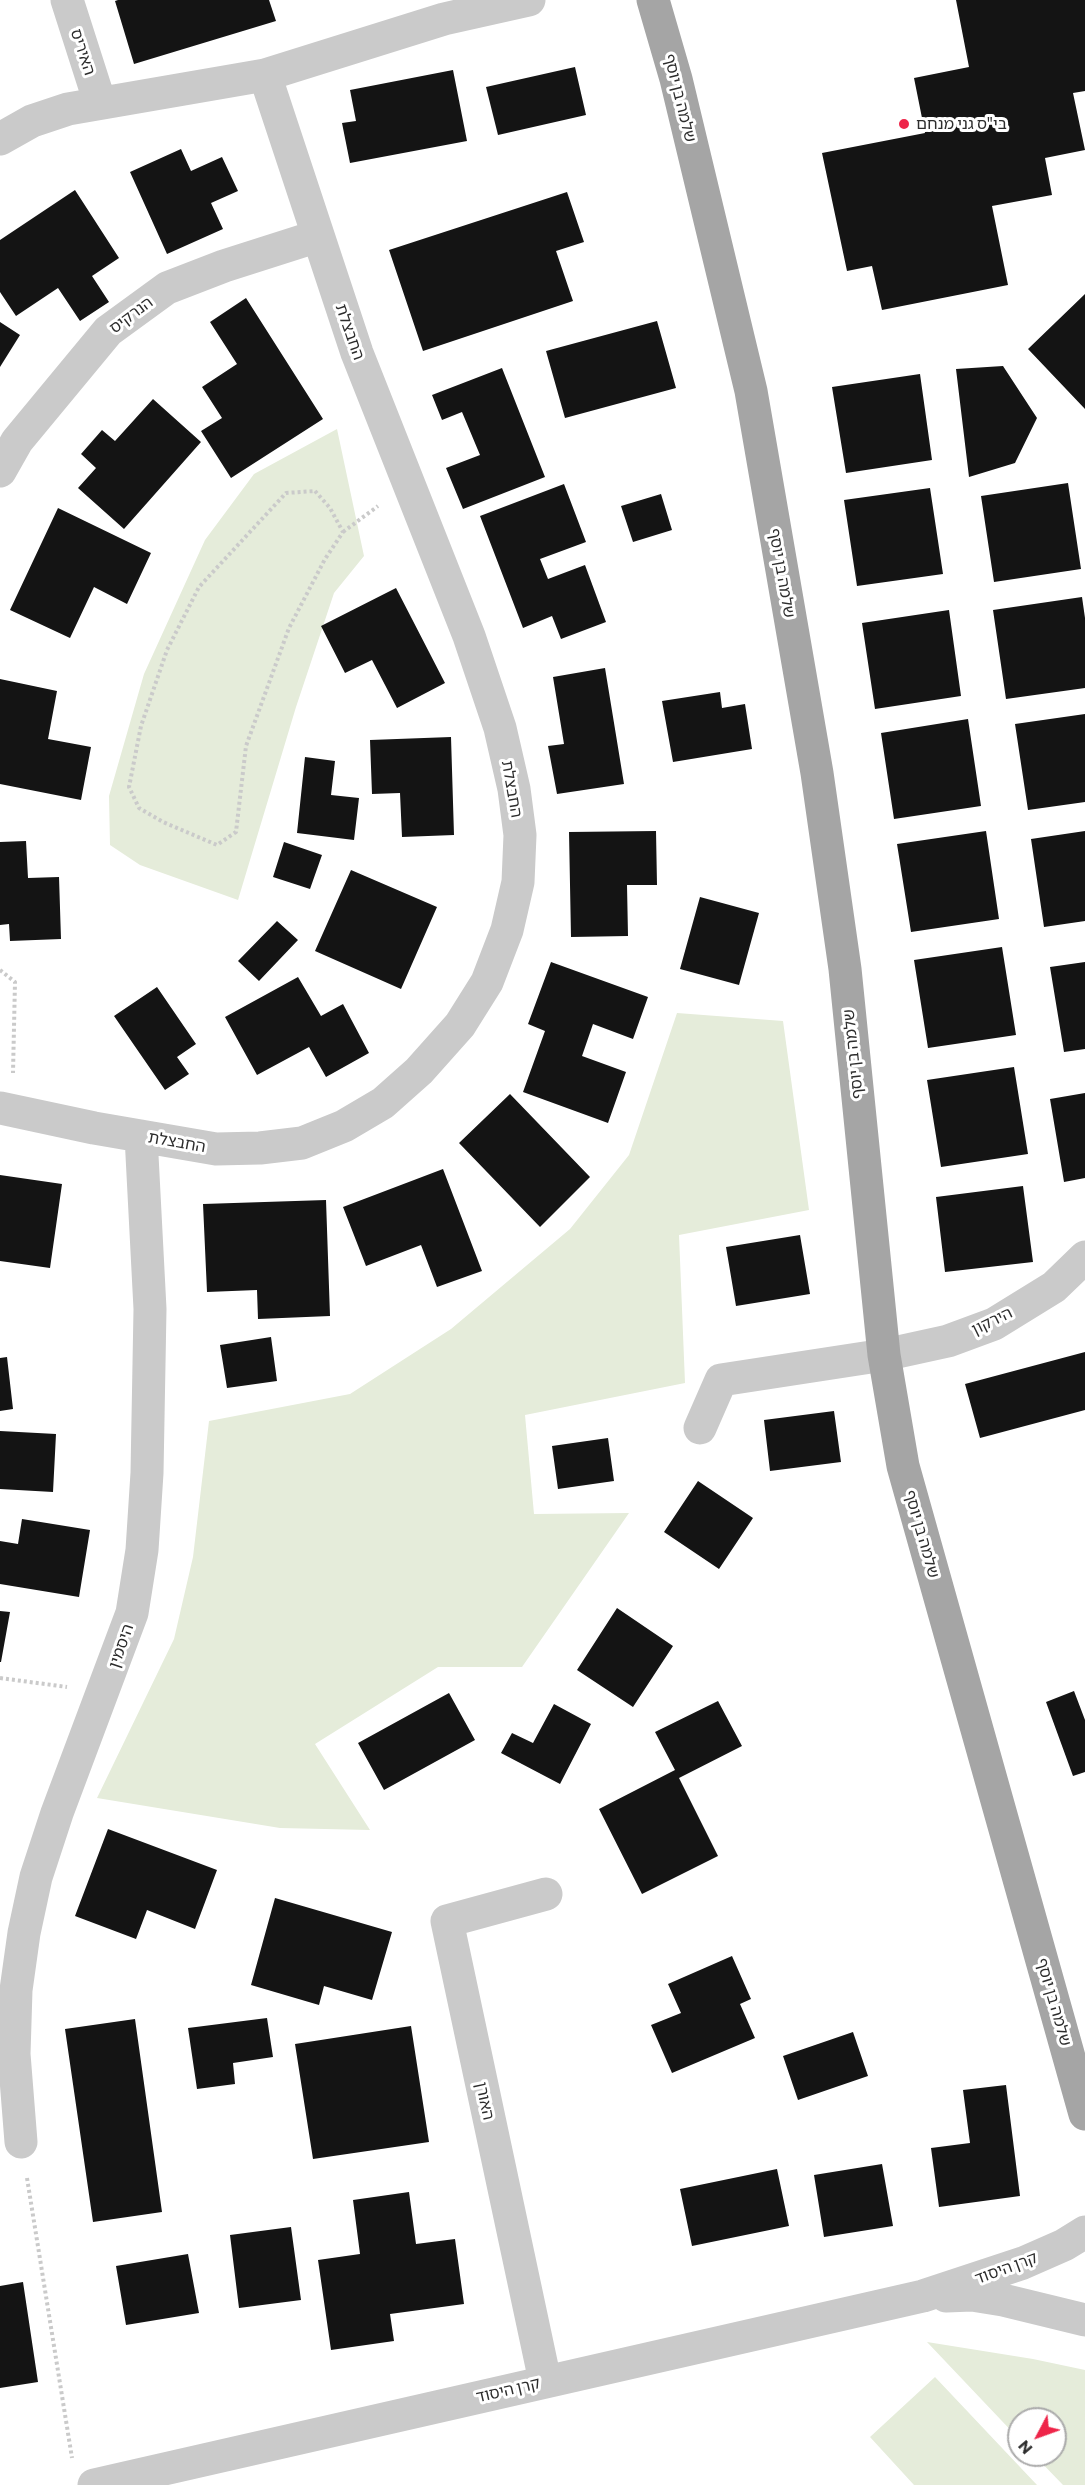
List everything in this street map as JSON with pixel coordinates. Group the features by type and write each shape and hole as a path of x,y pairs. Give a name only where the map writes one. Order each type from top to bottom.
{"main road":[{"name":"שלמה בן יוסף","path":"654,0 676,79 750,391 818,773 845,969 884,1355 903,1466 1084,2106"}],"street":[{"name":"האיריס","path":"67,0 100,103"},
{"path":"0,139 32,121 68,109 265,75 441,9 529,0"},
{"name":"החבצלת","path":"6,1109 216,1149 260,1148 302,1143 344,1126 383,1103 419,1071 460,1025 487,982 507,930 518,882 519,835 514,789 500,728 470,636 357,353 265,75"},
{"name":"הנרקיס","path":"0,471 17,441 108,331 167,288 224,266 318,236"},
{"name":"היסמין","path":"21,2142 14,2054 16,1990 24,1934 36,1876 57,1813 132,1613 144,1528 150,1309 141,1136"},
{"name":"הירקון","path":"700,1428 721,1380 884,1355 948,1341 994,1323 1054,1287 1085,1257"},
{"name":"האורן","path":"545,2382 447,1921 546,1893"},
{"name":"קרן היסוד","path":"83,2473 165,2477 545,2382 923,2296 1023,2263 1064,2245 1085,2232"},
{"name":"קרן היסוד","path":"923,2296 972,2295 1041,2308 1085,2320"}],"path":[{"path":"343,532 330,508 315,491 286,493 199,587 167,650 141,726 129,787 140,808 163,822 217,844 236,832 246,746 289,628 325,559 343,532 408,484"},
{"path":"0,970 15,982 6,1109"},
{"path":"0,1678 104,1692"},
{"path":"21,2142 83,2473"}],"green space":[{"path":"337,429 364,556 334,593 296,707 238,900 140,865 110,845 109,796 144,674 205,540 254,474"},
{"path":"677,1013 783,1021 809,1210 679,1235 685,1383 525,1415 534,1514 629,1513 522,1667 438,1667 315,1744 370,1830 280,1828 97,1798 174,1639 193,1557 209,1421 350,1394 451,1329 570,1229 629,1155"},
{"path":"927,2342 1085,2370 1085,2485 1063,2485 1046,2467 1067,2467 1067,2407 1007,2407 1007,2426"},
{"path":"935,2377 1007,2453 1007,2467 1020,2467 1037,2485 914,2485 870,2437"}],"building":[{"path":"269,0 276,21 134,64 115,1"},
{"path":"956,0 1085,0 1085,91 1073,93 1085,150 1045,158 1052,195 992,206 1008,285 882,310 872,266 847,271 822,153 925,133 914,78 969,67"},
{"path":"575,67 586,115 498,135 486,87"},
{"path":"453,70 467,141 350,163 342,123 356,121 350,90"},
{"path":"181,149 191,171 222,157 238,191 211,203 223,229 167,254 130,172"},
{"path":"75,190 119,258 92,276 109,302 80,321 58,288 16,316 0,292 0,240"},
{"path":"567,192 584,242 556,251 573,301 423,351 389,250"},
{"path":"1085,294 1085,409 1028,349"},
{"path":"246,298 323,419 231,478 201,431 222,418 202,387 237,364 210,322"},
{"path":"657,321 676,388 565,418 546,351"},
{"path":"0,322 20,335 0,367"},
{"path":"1003,366 1037,418 1015,463 969,477 956,369"},
{"path":"502,368 545,477 463,509 446,468 480,455 462,412 442,420 432,395"},
{"path":"920,374 932,460 846,473 832,387"},
{"path":"153,399 201,442 124,529 78,488 96,468 81,454 102,430 115,441"},
{"path":"1068,483 1081,569 994,582 981,496"},
{"path":"564,484 586,542 540,559 548,579 585,565 606,622 561,639 552,616 523,628 480,516"},
{"path":"930,488 943,574 857,586 844,500"},
{"path":"661,494 672,530 633,542 621,506"},
{"path":"58,508 151,553 127,604 94,587 70,638 10,610"},
{"path":"396,588 445,683 397,708 372,660 345,673 321,626"},
{"path":"1082,597 1085,618 1085,688 1006,699 993,610"},
{"path":"949,610 961,696 875,709 862,623"},
{"path":"605,668 624,784 557,794 548,746 564,744 553,677"},
{"path":"0,679 57,691 48,739 91,747 81,800 0,784"},
{"path":"720,692 722,708 745,704 752,749 673,762 662,701"},
{"path":"1085,714 1085,802 1028,810 1015,724"},
{"path":"968,719 981,806 894,819 881,733"},
{"path":"451,737 454,835 402,837 400,793 372,794 370,740"},
{"path":"305,757 335,761 331,795 359,798 354,840 297,833"},
{"path":"656,831 657,885 627,885 628,936 571,937 569,832"},
{"path":"986,831 999,919 911,932 897,844"},
{"path":"1085,831 1085,921 1044,927 1031,839"},
{"path":"26,841 28,878 59,877 61,939 10,941 9,924 0,925 0,842"},
{"path":"284,842 322,855 310,889 273,877"},
{"path":"351,870 437,907 401,989 315,951"},
{"path":"700,897 759,913 739,985 680,969"},
{"path":"277,921 298,940 259,981 238,961"},
{"path":"1002,947 1016,1035 928,1048 914,960"},
{"path":"551,962 648,997 633,1039 593,1024 582,1056 626,1072 608,1123 523,1092 545,1031 528,1024"},
{"path":"1085,962 1085,1049 1064,1052 1050,967"},
{"path":"298,977 321,1016 343,1004 369,1053 326,1077 309,1047 257,1075 225,1017"},
{"path":"157,987 196,1044 177,1057 189,1074 165,1090 114,1016"},
{"path":"1014,1067 1028,1154 941,1167 927,1080"},
{"path":"1085,1093 1085,1178 1064,1182 1050,1099"},
{"path":"510,1094 590,1177 540,1227 459,1143"},
{"path":"443,1169 482,1271 437,1287 421,1245 366,1266 343,1207"},
{"path":"0,1175 62,1184 50,1268 0,1261"},
{"path":"1023,1186 1033,1262 945,1272 936,1197"},
{"path":"326,1200 330,1316 258,1319 257,1290 207,1292 203,1204"},
{"path":"800,1235 810,1294 736,1306 726,1247"},
{"path":"271,1337 277,1381 227,1388 220,1345"},
{"path":"1085,1352 1085,1410 980,1438 965,1384"},
{"path":"7,1357 13,1409 0,1411 0,1358"},
{"path":"834,1411 841,1462 770,1471 764,1420"},
{"path":"0,1431 56,1434 53,1492 0,1489"},
{"path":"608,1438 614,1481 558,1489 552,1446"},
{"path":"698,1481 753,1518 719,1569 664,1532"},
{"path":"22,1519 90,1530 79,1597 0,1584 0,1541 18,1544"},
{"path":"617,1608 673,1646 633,1707 577,1670"},
{"path":"0,1611 10,1612 1,1662 0,1662"},
{"path":"1074,1691 1085,1720 1085,1772 1073,1776 1046,1702"},
{"path":"449,1693 475,1740 384,1790 358,1743"},
{"path":"718,1701 742,1746 679,1778 718,1856 642,1894 599,1809 675,1770 655,1732"},
{"path":"554,1704 591,1724 560,1784 501,1753 512,1733 533,1743"},
{"path":"108,1829 217,1870 195,1929 147,1910 136,1939 75,1916"},
{"path":"275,1898 392,1932 372,2000 324,1986 319,2005 251,1985"},
{"path":"732,1956 751,1999 740,2004 755,2038 672,2073 651,2025 681,2013 668,1984"},
{"path":"267,2018 273,2057 233,2063 235,2084 197,2089 188,2028"},
{"path":"135,2019 162,2212 93,2222 65,2029"},
{"path":"411,2026 429,2142 313,2159 295,2044"},
{"path":"853,2032 868,2076 798,2100 783,2056"},
{"path":"1006,2085 1020,2196 939,2207 931,2148 970,2143 963,2090"},
{"path":"882,2164 893,2226 824,2237 814,2175"},
{"path":"777,2169 789,2226 692,2246 680,2189"},
{"path":"409,2192 416,2244 455,2239 464,2304 390,2314 394,2341 331,2350 318,2260 360,2254 353,2200"},
{"path":"291,2227 301,2300 239,2308 230,2235"},
{"path":"188,2254 199,2313 126,2325 116,2266"},
{"path":"23,2282 38,2382 0,2388 0,2286"}],"place":[{"name":"בי\"ס גני מנחם","path":"904,124"}]}
